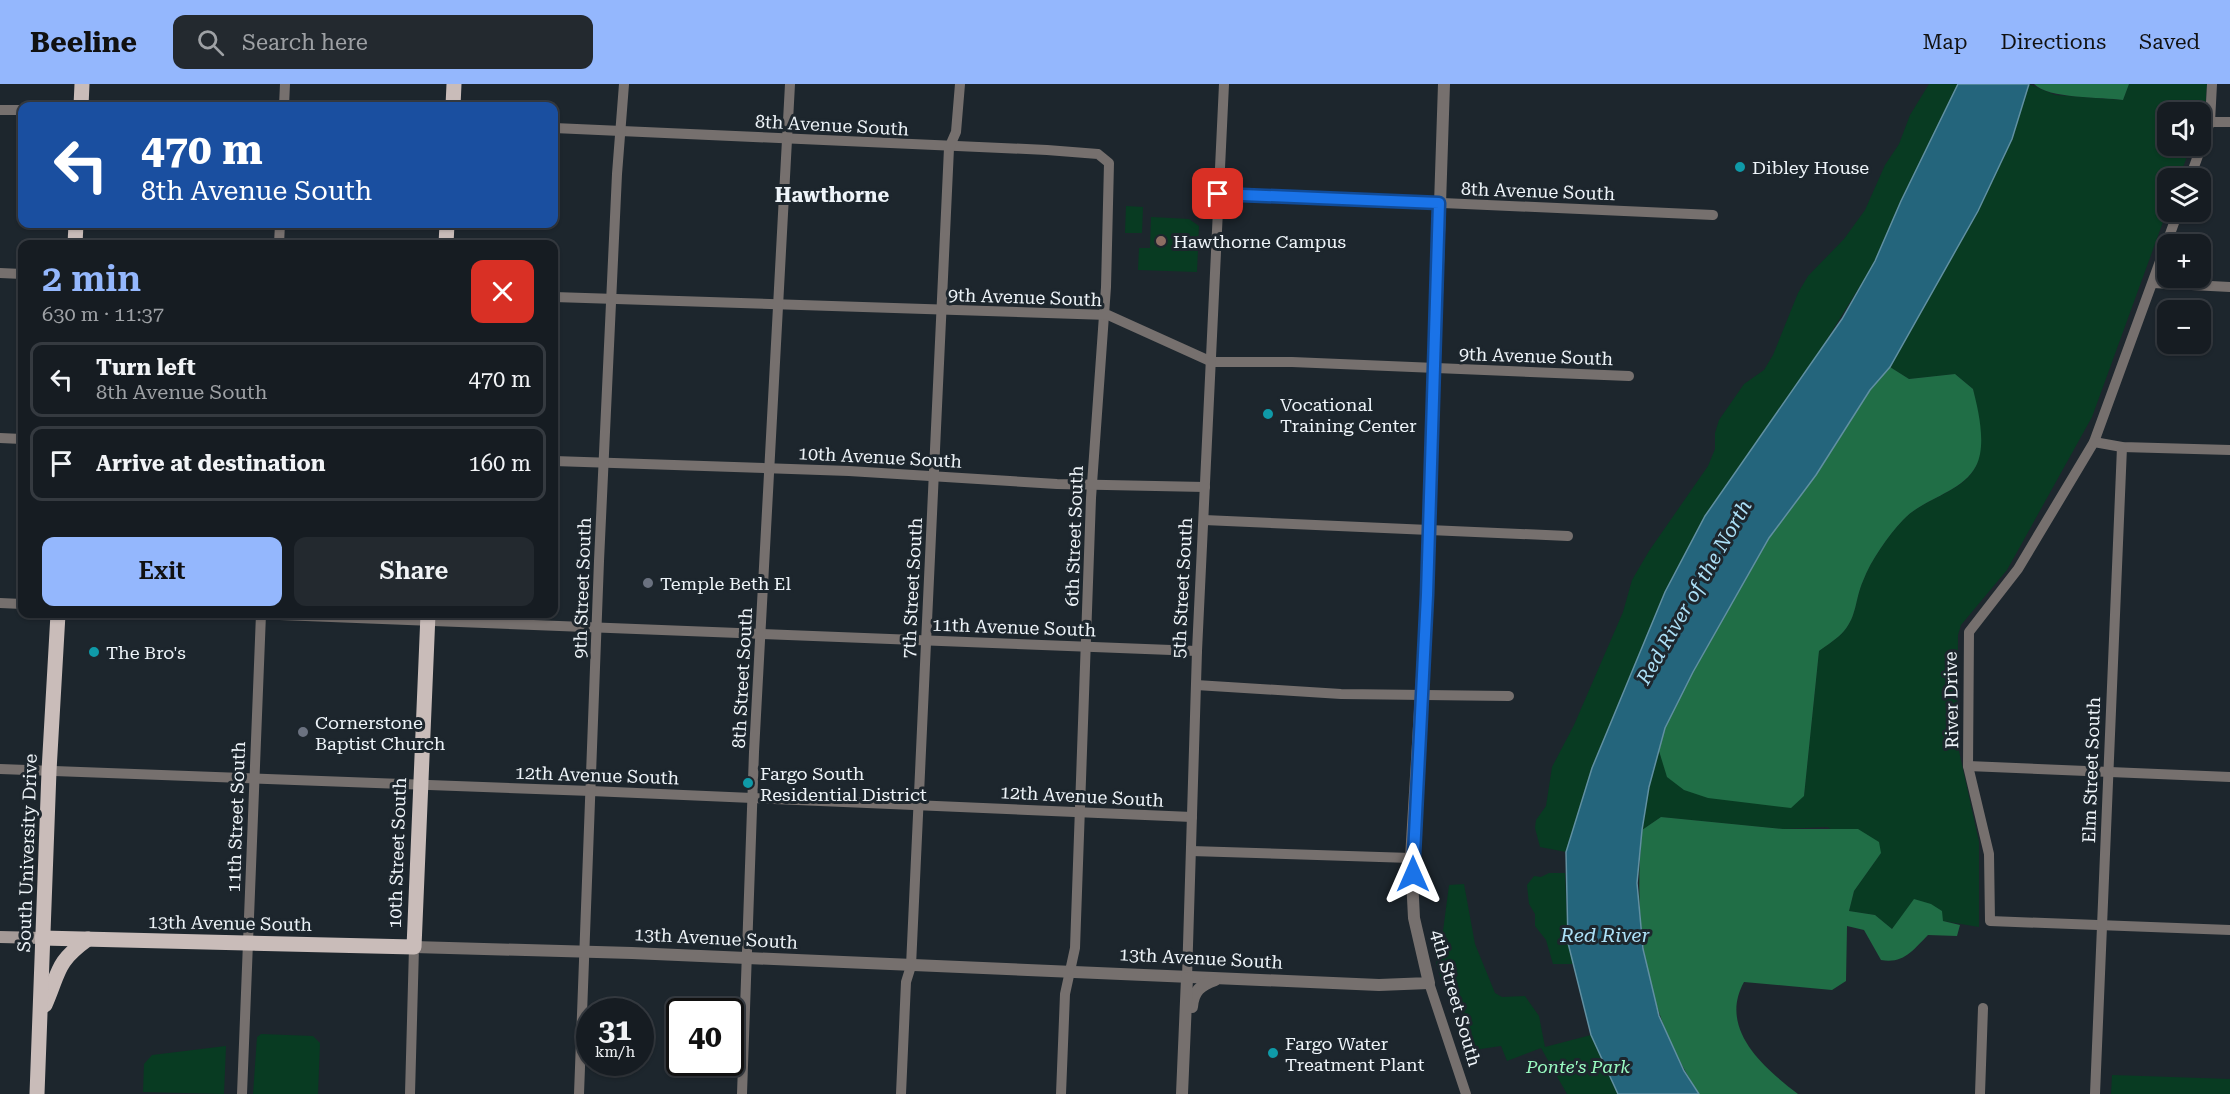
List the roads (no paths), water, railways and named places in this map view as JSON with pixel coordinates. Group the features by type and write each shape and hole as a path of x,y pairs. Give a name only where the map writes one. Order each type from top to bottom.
{"main road":[{"path":"81,102 82,84"},
{"path":"453,102 454,84"},
{"name":"South University Drive","path":"37,1094 49,771 58,618"},
{"name":"10th Street South","path":"414,947 419,785 428,618"},
{"name":"13th Avenue South","path":"0,937 414,947"},
{"path":"41,1015 60,963 88,939"}],"street":[{"path":"284,102 285,84"},
{"name":"9th Street South","path":"579,1094 604,463 624,84"},
{"name":"8th Street South","path":"742,1094 753,798 790,84"},
{"name":"7th Street South","path":"901,1094 906,982 911,966 949,148 956,132 960,84"},
{"name":"5th Street South","path":"1182,1094 1197,651 1224,84"},
{"name":"4th Street South","path":"1444,84 1429,531 1412,858 1414,918 1430,983 1466,1094"},
{"path":"2211,103 2212,84"},
{"path":"0,110 18,110"},
{"path":"2211,122 2230,123"},
{"name":"8th Avenue South","path":"558,128 1098,154 1107,159"},
{"name":"6th Street South","path":"1061,1094 1065,994 1075,948 1092,484 1104,315 1110,168 1107,159"},
{"name":"8th Avenue South","path":"1218,194 1713,215"},
{"path":"2174,222 2094,442 2122,447 2230,450"},
{"path":"0,273 18,274"},
{"path":"2153,283 2230,286"},
{"name":"9th Avenue South","path":"558,297 1104,315 1212,363 1292,362 1629,376"},
{"path":"0,438 18,439"},
{"name":"River Drive","path":"2094,442 2018,569 1969,632 1968,766 1989,854 1990,921 2102,925"},
{"name":"Elm Street South","path":"2095,1094 2122,447"},
{"name":"10th Avenue South","path":"558,461 1205,487"},
{"path":"1204,520 1568,536"},
{"path":"0,603 18,604"},
{"name":"11th Street South","path":"242,1094 261,618"},
{"name":"11th Avenue South","path":"443,618 597,628 1197,651"},
{"path":"1196,685 1341,693 1509,696"},
{"path":"1968,766 2230,777"},
{"name":"12th Avenue South","path":"0,769 591,790 1192,817"},
{"path":"1191,851 1412,858"},
{"path":"2102,925 2230,930"},
{"name":"13th Avenue South","path":"414,947 585,951 1379,985 1430,983"},
{"name":"10th Street South","path":"410,1094 414,947"},
{"path":"1183,1064 1190,1046 1192,996 1203,985 1220,979"},
{"path":"1980,1094 1983,1008"}],"water":[{"name":"Red River","path":"1958,84 2029,84 2012,139 1978,211 1890,367 1870,390 1816,475 1769,538 1693,672 1665,728 1649,787 1637,883 1643,949 1659,1016 1684,1071 1699,1094 1618,1094 1591,1035 1568,943 1566,852 1592,768 1665,592 1705,516 1842,319 1875,261 1901,201"}],"place":[{"name":"Dibley House","path":"1740,167"},
{"name":"Hawthorne Campus","path":"1161,241"},
{"name":"Vocational Training Center","path":"1268,414"},
{"name":"Temple Beth El","path":"648,583"},
{"name":"The Bro's","path":"94,652"},
{"name":"Cornerstone Baptist Church","path":"303,732"},
{"name":"Fargo South Residential District","path":"748,783"},
{"name":"Fargo Water Treatment Plant","path":"1273,1053"}],"district":[{"name":"Hawthorne","path":"832,195"}],"water label":[{"name":"Red River of the North","path":"1694,592"}],"park label":[{"name":"Ponte's Park","path":"1578,1066"}]}
